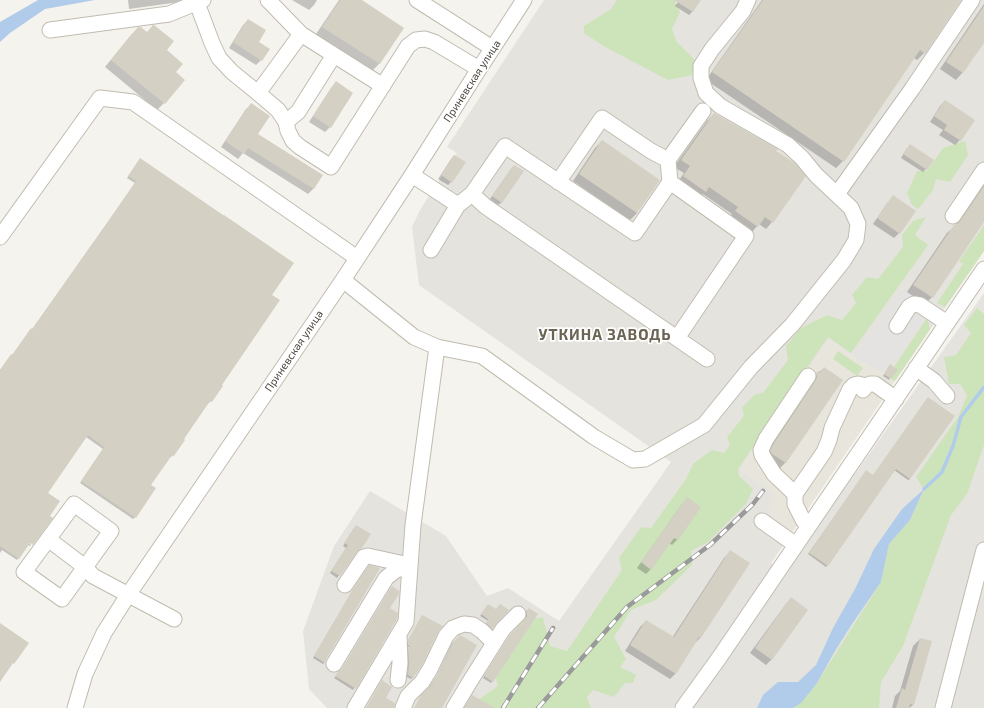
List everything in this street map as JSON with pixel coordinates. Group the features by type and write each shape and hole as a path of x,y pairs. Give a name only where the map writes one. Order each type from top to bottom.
{"street":[{"path":"268,0 301,34 383,86"},
{"path":"417,0 492,48"},
{"name":"Приневская улица","path":"75,708 85,674 104,633 128,595 343,280 524,0"},
{"path":"343,280 414,336 437,347 482,356 594,437 632,460 645,459 704,425 750,367 792,325 844,260 856,240 858,224 851,208 816,175 802,158 788,145 720,106 706,93 701,78 701,66 712,49 743,11 748,0"},
{"path":"837,194 912,89 972,0"},
{"path":"50,30 169,14 200,2 212,43 219,58 232,72 278,110 286,122 288,131 293,141 331,167 408,46 416,40 425,39 434,42 479,69"},
{"path":"445,49 459,26"},
{"path":"258,93 301,34"},
{"path":"286,122 298,112 334,55"},
{"path":"0,237 100,98 133,102 357,258"},
{"path":"431,250 458,205 472,194 505,146 636,233 670,182 668,160 703,111"},
{"path":"558,182 602,118 651,151 668,160"},
{"path":"953,216 984,170"},
{"path":"412,174 458,205"},
{"path":"670,182 746,236 677,338"},
{"path":"472,194 485,206 707,359"},
{"path":"683,708 719,658 984,269"},
{"path":"897,326 909,307 914,304 920,305 947,323"},
{"path":"355,708 406,622 412,525 437,347"},
{"path":"916,368 934,381 947,396"},
{"path":"795,494 774,474 762,455 761,450 766,439 808,376"},
{"path":"808,527 795,504 795,494 824,452 832,428 850,389 854,385 858,384 865,388 870,384 875,384 896,399"},
{"path":"74,504 111,531 62,599 24,572 48,539 74,504"},
{"path":"762,521 796,545"},
{"path":"48,539 85,567 93,576 174,619"},
{"path":"943,708 984,550"},
{"path":"345,585 364,557 368,556 410,566"},
{"path":"334,664 386,578 396,570 410,566"},
{"path":"454,708 503,629 518,614"},
{"path":"406,702 422,682 446,636 453,628 464,624 473,626 482,631 494,643"},
{"path":"399,635 400,663 398,680 406,702"},
{"path":"381,664 398,680"}],"shaded area":[{"path":"544,0 984,0 984,251 895,381 858,360 829,340 740,470 772,492 771,517 783,524 782,547 771,563 785,572 984,293 984,708 327,708 309,689 303,631 334,546 370,491 446,536 487,596 508,588 559,621 671,462 419,285 412,227 420,210 442,176 441,175 454,155 457,153 447,147"},
{"path":"903,287 932,307 893,365 890,363 883,373 855,356"},
{"path":"829,340 858,360 895,381 782,547 783,525 771,517 771,492 740,470"}],"green space":[{"path":"617,0 676,0 675,2 680,12 672,29 677,42 696,61 692,75 668,80 605,47 584,33 584,26 611,9"},
{"path":"965,141 968,155 950,182 936,179 933,190 918,209 912,205 907,193 917,171 927,171 943,148"},
{"path":"926,217 915,235 928,245 851,353 828,337 738,469 739,476 753,489 746,504 708,542 691,551 692,565 656,600 631,610 614,637 626,659 620,667 636,675 633,683 625,683 614,697 593,690 587,697 591,708 471,708 474,703 498,686 495,676 501,652 520,622 543,617 550,646 567,651 622,570 619,558 641,527 651,528 686,479 693,464 712,450 724,453 730,445 727,437 744,416 742,408 754,395 763,393 788,360 786,346 801,328 827,315 842,320 856,303 852,295 867,277 878,279 903,247 902,235 913,221"},
{"path":"984,225 984,251 945,307 937,303 963,264 959,261"},
{"path":"977,308 984,314 984,445 967,494 951,515 903,646 881,682 879,708 793,708 801,702 817,683 881,582 889,544 910,520 924,490 916,477 958,417 967,395 960,384 949,384 944,357 956,355 971,333 964,325"},
{"path":"927,318 930,329 895,381 891,379 898,370 894,367"},
{"path":"838,351 863,368 857,376 833,359"}],"water":[{"path":"38,0 95,0 45,9 10,33 0,42 0,22"},
{"path":"924,489 910,520 889,544 881,582 852,624 817,683 801,703 793,708 757,708 763,695 778,682 798,682 816,665 833,628 855,589 874,549 902,509"}],"building":[{"path":"340,0 362,0 404,28 380,64 322,27"},
{"path":"674,0 701,0 693,12"},
{"path":"763,0 961,0 925,54 920,50 844,162 712,72"},
{"path":"984,6 984,43 963,73 946,62"},
{"path":"248,19 266,30 259,42 270,49 262,61 233,42"},
{"path":"153,25 174,41 167,50 183,64 176,72 185,80 165,104 111,60 138,27 141,27 147,32"},
{"path":"336,81 353,93 331,128 313,116"},
{"path":"945,100 975,120 961,141 944,130 947,125 934,116"},
{"path":"251,103 270,116 258,134 323,175 314,189 248,148 244,154 225,141"},
{"path":"714,113 778,149 776,151 795,163 806,176 773,223 765,217 758,227 735,211 738,207 709,187 706,192 683,176 690,166 681,160"},
{"path":"602,140 660,180 637,213 579,174"},
{"path":"910,144 934,160 927,170 903,154"},
{"path":"454,155 466,162 452,183 441,175"},
{"path":"140,158 294,263 272,295 280,300 212,402 210,401 174,456 172,455 151,485 156,488 136,518 81,481 104,447 88,435 48,493 60,501 50,516 53,518 33,545 30,543 19,559 0,546 0,370 31,328 32,329 136,181 128,176"},
{"path":"514,165 524,171 502,203 492,196"},
{"path":"984,186 984,222 933,298 913,285 954,225 960,221"},
{"path":"893,195 916,211 900,234 877,218"},
{"path":"890,364 898,370 891,379 884,374"},
{"path":"824,367 843,380 786,463 770,451 815,381 817,377 816,373 818,371 820,373"},
{"path":"928,397 955,416 910,479 896,469 828,566 809,553 866,470 873,475"},
{"path":"687,497 701,507 678,540 674,538 651,570 641,562"},
{"path":"356,525 371,534 340,576 331,571 348,545 344,543"},
{"path":"730,550 750,563 701,638 699,637 676,674 630,645 646,620 674,637"},
{"path":"369,565 380,568 325,663 314,656"},
{"path":"392,586 399,591 399,594 390,608 398,613 397,619 356,689 335,676 342,669"},
{"path":"791,597 808,610 772,660 755,648"},
{"path":"488,604 496,609 500,604 509,610 492,629 486,623 488,619 481,614"},
{"path":"529,608 538,614 493,682 484,676 510,635 525,620 527,616 526,611"},
{"path":"422,615 443,626 438,632 422,665 413,678 408,675 408,649 410,646 408,645 408,640"},
{"path":"0,623 29,643 0,682"},
{"path":"460,635 477,645 442,708 414,708 421,695 430,687 454,641"},
{"path":"920,638 932,641 914,705 910,704 909,708 896,708 902,688 905,690"},
{"path":"382,680 392,687 386,698 395,703 394,708 366,708"},
{"path":"472,695 495,708 464,708"}],"waterway":[{"path":"924,489 942,472 953,446 961,417 984,387"}],"railway":[{"path":"538,708 627,607 710,545 753,504 763,491"},
{"path":"503,708 553,628"}],"district":[{"name":"УТКИНА ЗАВОДЬ","path":"605,335"}]}
